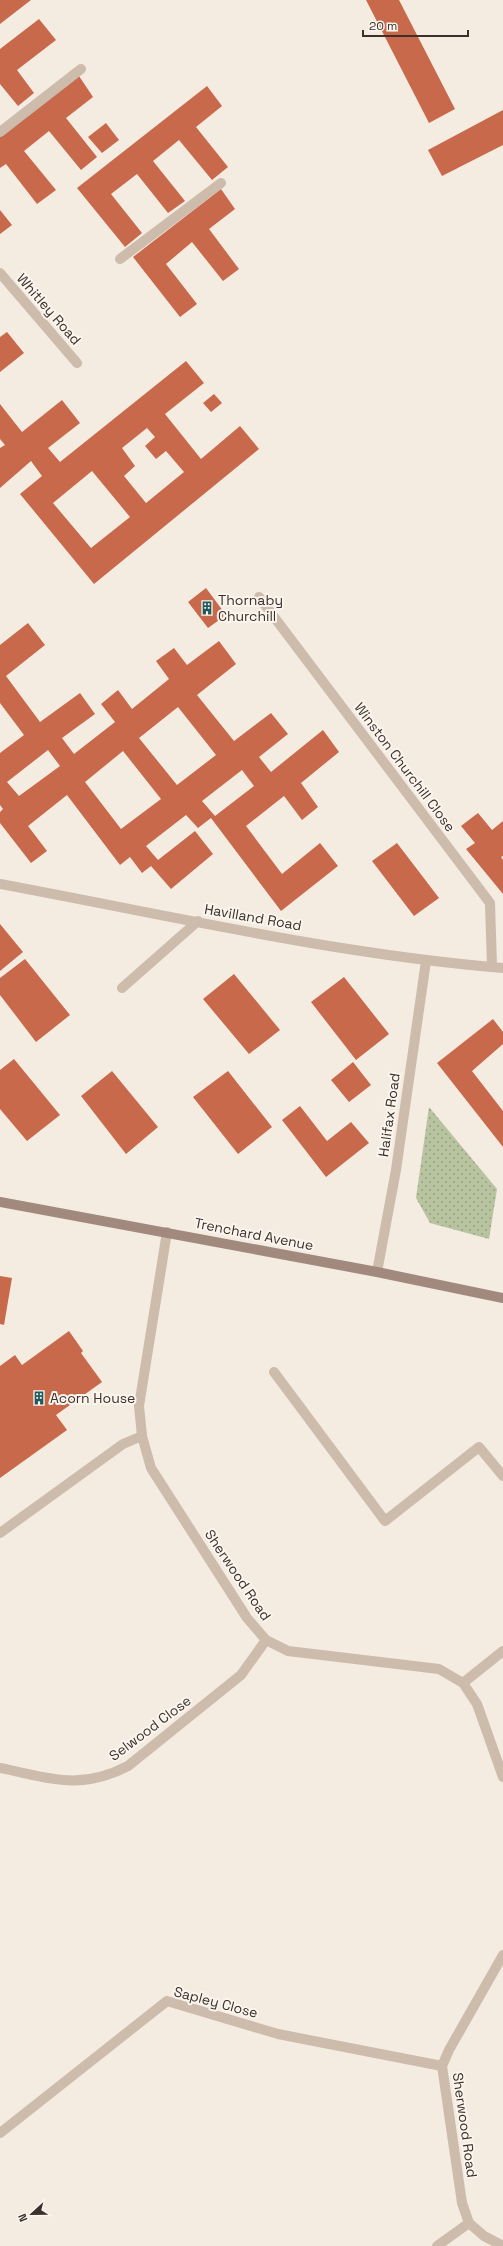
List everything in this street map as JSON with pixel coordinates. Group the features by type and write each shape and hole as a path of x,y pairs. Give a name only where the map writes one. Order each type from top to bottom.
{"street":[{"path":"0,132 81,69"},
{"path":"120,260 221,183"},
{"name":"Whitley Road","path":"0,273 77,363"},
{"name":"Winston Churchill Close","path":"259,597 490,903 492,967"},
{"name":"Havilland Road","path":"0,884 426,961 503,968"},
{"path":"122,988 198,921"},
{"name":"Halifax Road","path":"377,1272 396,1170 426,961"},
{"name":"Trenchard Avenue","path":"0,1202 377,1272 503,1298"},
{"name":"Sherwood Road","path":"167,1232 139,1406 142,1436 151,1468 247,1618 266,1640 288,1651 439,1669 463,1683 477,1704 503,1777"},
{"path":"274,1372 385,1521 479,1447 503,1476"},
{"path":"0,1533 123,1444 142,1436"},
{"name":"Selwood Close","path":"0,1768 68,1782 93,1780 112,1774 128,1766 241,1676 266,1640"},
{"path":"463,1683 503,1650"},
{"name":"Sherwood Road","path":"503,1956 449,2050 442,2066 462,2203 469,2223 484,2236 503,2246"},
{"name":"Sapley Close","path":"0,2133 167,2001 278,2034 442,2066"},
{"path":"437,2246 469,2223"}],"green space":[{"path":"429,1107 497,1189 489,1239 430,1223 416,1198"}],"building":[{"path":"0,0 31,0 0,24"},
{"path":"366,0 399,0 455,109 429,123"},
{"path":"39,19 56,40 17,70 34,93 18,106 0,84 0,49"},
{"path":"79,76 93,97 66,118 97,157 81,170 49,131 24,151 56,190 37,204 6,164 0,168 0,137"},
{"path":"207,86 222,106 196,127 228,167 212,180 179,140 153,161 185,201 168,213 137,174 111,194 142,233 125,247 77,188"},
{"path":"503,110 503,145 442,176 428,150"},
{"path":"106,123 119,140 102,153 88,137"},
{"path":"221,189 235,209 209,229 239,269 223,281 192,242 166,264 197,304 180,317 133,257"},
{"path":"0,210 12,225 0,234"},
{"path":"7,332 24,353 0,372 0,337"},
{"path":"186,361 204,383 165,414 201,459 240,426 259,449 94,584 20,494 42,476 31,461 0,488 0,448 5,445 0,439 0,404 22,432 62,400 80,423 48,448 60,462","holes":["147,428 155,437 145,446 156,459 166,451 184,472 146,503 124,476 135,466 122,448","92,471 130,517 91,548 53,503"]},
{"path":"214,394 222,403 211,412 203,403"},
{"name":"Thornaby Churchill","path":"206,588 226,615 208,628 188,602"},
{"path":"28,623 45,645 6,676 40,722 80,693 95,714 62,738 74,754 115,722 101,704 118,690 132,709 169,679 156,661 174,648 187,665 219,641 236,664 197,695 234,741 271,713 288,734 259,757 271,772 323,730 339,752 301,783 318,807 302,820 284,796 246,826 282,874 320,843 338,866 281,911 211,818 198,828 186,815 146,846 158,860 195,831 213,854 171,889 151,866 142,873 130,857 120,865 67,795 28,826 47,851 31,863 0,823 0,812 3,809 0,805 0,753 24,735 0,703 0,645","holes":["178,707 216,755 177,785 139,738","48,750 60,766 19,796 7,782","123,751 161,799 121,829 85,782","242,770 254,786 215,816 202,801"]},
{"path":"478,813 492,830 503,821 503,856 501,857 503,860 503,894 466,849 475,843 461,826"},
{"path":"397,843 439,898 414,916 372,861"},
{"path":"0,924 23,952 0,971"},
{"path":"25,959 70,1015 36,1042 0,995 0,978"},
{"path":"234,974 280,1030 249,1054 203,999"},
{"path":"344,977 389,1034 356,1060 311,1002"},
{"path":"493,1019 503,1032 503,1044 472,1071 503,1111 503,1147 437,1063"},
{"path":"14,1059 60,1115 27,1141 0,1109 0,1070"},
{"path":"353,1062 371,1085 349,1102 331,1080"},
{"path":"112,1071 158,1127 126,1154 81,1096"},
{"path":"228,1071 272,1127 238,1154 193,1097"},
{"path":"300,1106 327,1141 351,1122 369,1143 326,1177 282,1120"},
{"path":"0,1276 12,1278 4,1325 0,1324"},
{"name":"Acorn House","path":"69,1331 83,1351 81,1353 102,1382 56,1415 67,1430 0,1478 0,1366 15,1355 22,1365"}],"place":[{"name":"Thornaby Churchill","path":"207,608"},
{"name":"Acorn House","path":"39,1398"}]}
